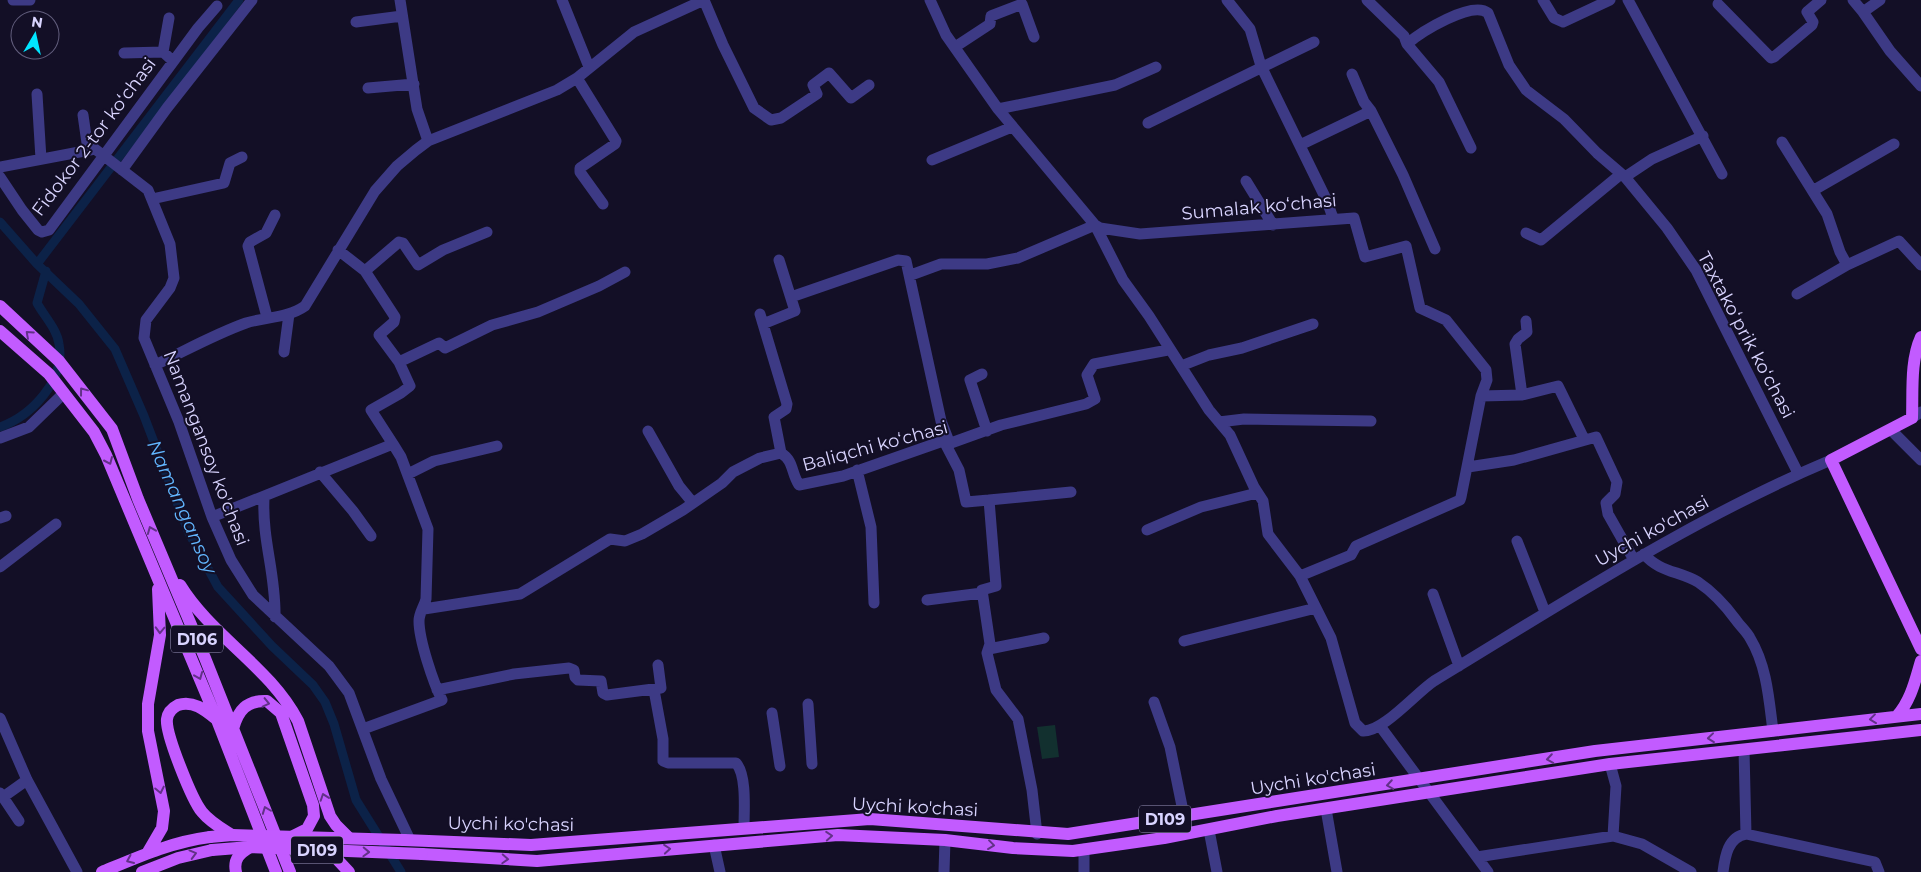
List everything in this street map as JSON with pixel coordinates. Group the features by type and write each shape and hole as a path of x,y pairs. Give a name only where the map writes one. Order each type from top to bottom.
{"main road":[{"name":"D106","path":"0,306 60,361 112,429 158,562 276,872"},
{"name":"D106","path":"0,331 49,374 94,432 158,562 233,729 290,872"},
{"path":"1921,337 1916,347 1914,365 1917,415 1831,460 1921,650"},
{"path":"158,562 195,608 275,688 291,708 298,721 330,816 336,826 349,838"},
{"path":"148,852 162,828 164,812 148,731 148,704 160,636 158,562"},
{"path":"1897,716 1912,692 1921,661"},
{"path":"233,729 242,708 252,702 267,701 281,713 314,810 307,829 293,836"},
{"path":"217,720 201,708 181,704 173,707 168,713 166,723 169,739 201,811 216,825 232,835"},
{"name":"Uychi ko'chasi","path":"407,840 531,845 587,842 744,827 870,819 1037,834 1068,834 1595,752 1921,714"},
{"name":"Uychi ko'chasi","path":"325,851 422,854 537,861 838,835 945,840 1036,850 1084,849 1610,764 1921,730"},
{"name":"D109","path":"102,872 148,852 176,843 210,837 232,835 407,840"},
{"path":"485,858 486,844"},
{"path":"236,872 234,865 237,858 250,847"},
{"name":"D109","path":"142,872 178,858 212,850 250,847 325,851"},
{"path":"325,851 335,857 349,872"},
{"path":"527,872 537,861"}],"street":[{"path":"13,0 30,0"},
{"path":"120,168 252,0"},
{"path":"400,0 417,109 428,141"},
{"path":"562,0 590,67"},
{"path":"155,365 214,336 267,317 289,314 305,306 375,191 397,166 428,141 557,90 578,78 634,32 704,0 723,45 754,108 768,119 776,120 781,118 817,94 813,85 829,74 851,98 869,85"},
{"path":"930,0 946,35 998,109 1095,225 1123,280 1149,316 1168,350 1181,366 1239,452 1257,493 1263,502 1268,534 1300,576 1331,638 1355,723 1364,731 1370,732 1380,726"},
{"path":"1227,0 1250,29 1261,66 1334,218"},
{"path":"1367,0 1404,36 1407,44 1439,82 1470,148"},
{"path":"1543,0 1554,18 1563,22 1610,0"},
{"path":"1628,0 1722,174"},
{"path":"1718,4 1771,58 1812,25 1813,22 1807,12 1821,0"},
{"path":"1853,0 1890,52 1921,86"},
{"path":"1863,12 1880,0"},
{"path":"955,47 990,24 991,16 1022,4 1034,37"},
{"name":"Fidokor 2-tor koʻchasi","path":"0,177 38,230 46,231 105,156 173,61 217,6"},
{"name":"Taxtakoʻprik koʻchasi","path":"1407,44 1455,14 1478,8 1485,10 1509,65 1526,90 1564,119 1623,175 1667,228 1696,270 1798,474"},
{"path":"356,22 402,16"},
{"path":"163,52 168,18"},
{"path":"1148,124 1261,66 1314,42"},
{"path":"124,53 163,52 173,61"},
{"path":"998,109 1115,85 1156,67"},
{"path":"1352,74 1364,102 1403,175 1435,249"},
{"path":"578,78 616,141 615,144 580,168 580,172 602,204"},
{"path":"368,88 414,84"},
{"path":"37,94 41,159"},
{"path":"1300,145 1371,112"},
{"path":"82,115 88,150"},
{"path":"932,160 1012,127"},
{"path":"1526,233 1541,240 1623,175 1703,136"},
{"path":"1782,142 1814,190 1827,214 1840,252 1847,266"},
{"path":"1814,190 1894,144"},
{"name":"Namangansoy ko'chasi","path":"0,167 95,149 144,185 152,199 170,244 175,269 170,288 150,313 144,328 144,338 192,458 212,517 242,578 253,595 338,676 349,692 407,840"},
{"path":"152,199 224,183 230,163 242,158"},
{"path":"1246,181 1273,225"},
{"path":"267,317 248,246 250,242 266,233 275,215"},
{"name":"Sumalak koʻchasi","path":"1095,225 1100,228 1140,234 1273,225 1334,218 1356,219 1365,257 1406,246 1420,308 1446,320 1484,364 1487,380 1481,396 1460,500 1356,546 1351,555 1300,576"},
{"path":"910,275 940,264 987,264 1009,260 1095,225"},
{"path":"365,271 399,242 403,243 418,265 443,250 487,232"},
{"path":"1796,294 1847,266 1899,241 1921,265"},
{"path":"338,250 365,271 395,317 394,322 379,333 409,380 408,389 371,410 393,444 408,474 426,520 429,538 424,609 420,613 419,624 437,690 442,700 364,729"},
{"path":"790,297 903,259 906,260 950,455 959,470 966,502 1071,492"},
{"path":"779,260 794,312 762,319 787,404 786,409 774,417 781,453"},
{"path":"399,362 439,343 445,348 492,325 538,312 599,286 625,272"},
{"path":"284,352 289,314"},
{"path":"1522,395 1515,344 1518,338 1527,332 1526,321"},
{"path":"1181,366 1209,355 1242,348 1313,324"},
{"name":"Baliqchi koʻchasi","path":"424,609 520,594 610,539 631,540 693,503 733,472 760,458 781,453 790,461 799,485 858,470 947,442 951,443 988,432 1001,425 1086,404 1094,400 1095,397 1087,375 1094,364 1168,350"},
{"path":"982,374 970,380 988,432"},
{"path":"1481,396 1522,395 1558,386 1584,439"},
{"path":"0,438 29,427 62,391"},
{"path":"1219,422 1244,419 1371,421"},
{"path":"1891,430 1921,460"},
{"path":"648,431 679,486 693,503"},
{"path":"1468,467 1514,460 1584,439 1598,438 1617,485 1615,494 1606,503 1608,514 1634,560"},
{"path":"212,517 264,498 320,472 393,444"},
{"path":"408,474 434,460 497,446"},
{"name":"Uychi ko'chasi","path":"1431,793 1380,726 1422,689 1545,612 1644,554 1798,474 1831,460"},
{"path":"858,470 871,527 874,603"},
{"path":"320,472 353,511 371,536"},
{"path":"1147,530 1201,507 1257,493"},
{"path":"264,498 264,539 276,586 275,617"},
{"path":"989,500 996,586 982,590 989,649 987,653 996,690 1018,719 1032,790 1037,834"},
{"path":"0,566 56,524"},
{"path":"1518,542 1545,612"},
{"path":"1644,554 1656,566 1682,574 1708,590 1722,602 1750,637 1760,658 1773,731"},
{"path":"927,600 982,593"},
{"path":"1433,594 1459,666"},
{"path":"1184,641 1316,608"},
{"path":"989,649 1044,638"},
{"path":"437,690 514,674 572,668 578,680 601,681 603,693 607,695 654,690 662,687 658,665"},
{"path":"654,690 663,739 663,761 668,763 736,763 741,771 744,827"},
{"path":"1154,702 1170,747 1184,816"},
{"path":"808,704 812,764"},
{"path":"772,713 780,766"},
{"path":"0,718 27,780 77,872"},
{"path":"1744,750 1746,834"},
{"path":"1610,764 1616,786 1613,836"},
{"path":"19,821 1,795 27,780"},
{"path":"1431,793 1488,872"},
{"path":"1326,809 1337,872"},
{"path":"1209,830 1217,872"},
{"path":"1723,872 1731,843 1740,835 1746,834 1875,862 1879,872"},
{"path":"1477,857 1613,836 1642,844 1692,872"},
{"path":"944,872 945,840"},
{"path":"714,845 720,872"},
{"path":"1084,849 1084,872"}],"green space":[{"path":"1055,725 1059,757 1042,759 1037,727"}],"waterway":[{"path":"37,264 239,0"},
{"name":"Namangansoy","path":"0,222 37,264 79,304 115,349 144,416 188,531 218,587 272,646 313,685 325,702 334,724 356,800 401,872"},
{"path":"0,427 12,422 34,405 44,395 57,371 60,357 58,338 37,303 46,271"}]}
